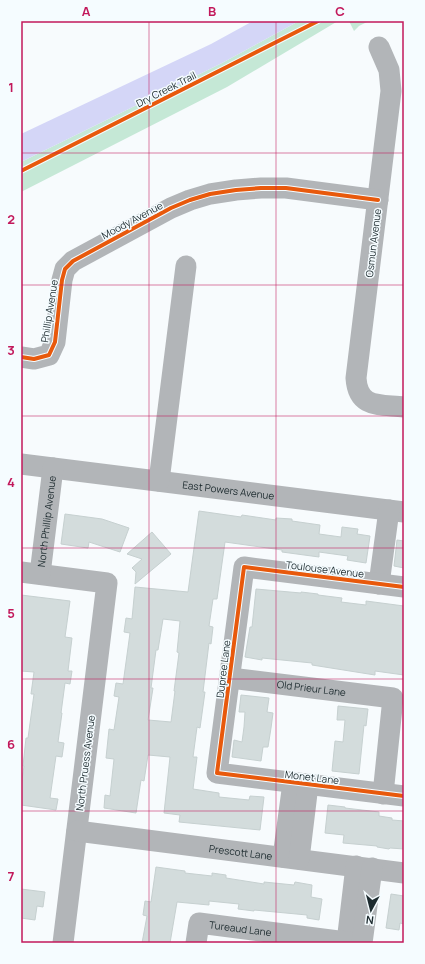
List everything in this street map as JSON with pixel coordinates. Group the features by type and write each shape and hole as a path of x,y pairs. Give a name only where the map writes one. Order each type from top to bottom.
{"street":[{"name":"Osmun Avenue","path":"379,47 389,70 391,91 356,378 360,394 364,399 371,403 404,408"},
{"name":"Moody Avenue","path":"65,269 73,261 171,208 210,194 261,188 286,188 378,200"},
{"path":"159,481 186,266"},
{"name":"Phillip Avenue","path":"21,357 34,359 49,355 55,342 62,280 65,269"},
{"name":"East Powers Avenue","path":"21,464 159,481 393,517"},
{"name":"North Phillip Avenue","path":"30,573 53,468"},
{"path":"379,584 393,517"},
{"name":"Toulouse Avenue","path":"244,567 404,587"},
{"name":"Dupree Lane","path":"217,774 244,567"},
{"name":"North Pruess Avenue","path":"30,573 107,583 63,943"},
{"name":"Old Prieur Lane","path":"230,678 393,698 383,794"},
{"name":"Monet Lane","path":"217,774 404,796"},
{"path":"291,858 301,784"},
{"name":"Prescott Lane","path":"77,830 404,873"},
{"path":"354,943 364,867"},
{"name":"Tureaud Lane","path":"197,933 354,943"}],"green space":[{"path":"299,21 338,21 227,87 21,192 21,162 222,63"},
{"path":"349,21 369,21 359,26 354,31"}],"water":[{"path":"253,21 299,21 222,63 21,162 21,134 211,44"}],"building":[{"path":"199,511 241,517 242,515 276,520 276,518 292,519 292,521 320,525 319,534 341,537 342,527 358,529 357,534 370,536 366,563 347,560 348,556 319,552 319,557 225,542 217,599 213,599 209,626 213,627 211,644 209,643 200,728 197,727 193,757 197,757 193,789 219,793 219,797 249,800 250,796 264,797 260,830 179,822 180,815 164,813 170,757 148,755 144,781 141,780 136,813 104,808 105,795 110,796 114,759 106,758 109,729 114,730 119,697 114,696 116,683 123,684 130,633 124,632 126,618 132,619 135,587 188,592","holes":["163,619 180,621 177,652 179,653 171,722 148,720 153,688 151,688 156,650 158,650"]},
{"path":"65,514 102,519 129,528 120,552 89,542 88,548 61,544"},
{"path":"152,532 171,554 135,584 136,572 132,568 142,559 127,554"},
{"path":"397,540 404,541 404,568 394,566"},
{"path":"256,589 318,594 342,598 341,602 366,605 366,601 404,606 404,675 375,671 375,675 312,665 312,663 262,658 262,660 245,657 250,627 252,627"},
{"path":"21,595 70,601 65,637 72,638 68,671 72,671 70,684 65,683 58,742 64,743 62,757 56,756 50,798 58,799 56,810 21,805 21,787 26,738 28,738 34,694 31,694 34,672 21,671"},
{"path":"241,695 269,698 267,712 273,713 268,747 263,747 261,761 232,757 234,740 242,742 245,712 239,712"},
{"path":"338,706 368,709 366,726 364,725 359,774 332,771 335,741 343,742 345,720 337,720"},
{"path":"328,805 379,812 379,816 392,818 392,820 404,821 404,849 389,849 377,846 343,843 344,835 325,833"},
{"path":"156,867 185,871 185,873 212,876 212,873 226,875 226,878 264,884 264,882 294,885 295,882 312,885 311,897 322,899 319,920 307,918 307,915 238,909 239,904 209,901 209,905 177,902 170,943 142,943 147,916 143,915 145,901 151,902"},
{"path":"21,889 45,892 43,907 37,906 35,920 21,918"},
{"path":"391,894 404,896 404,924 400,923 399,930 386,928"}],"cycle path":[{"name":"Dry Creek Trail","path":"21,171 318,21"},
{"path":"21,357 34,359 49,355 55,342 62,280 65,269 73,261 171,208 210,194 261,188 286,188 378,200"},
{"path":"404,587 244,567 217,773 404,796"}]}
